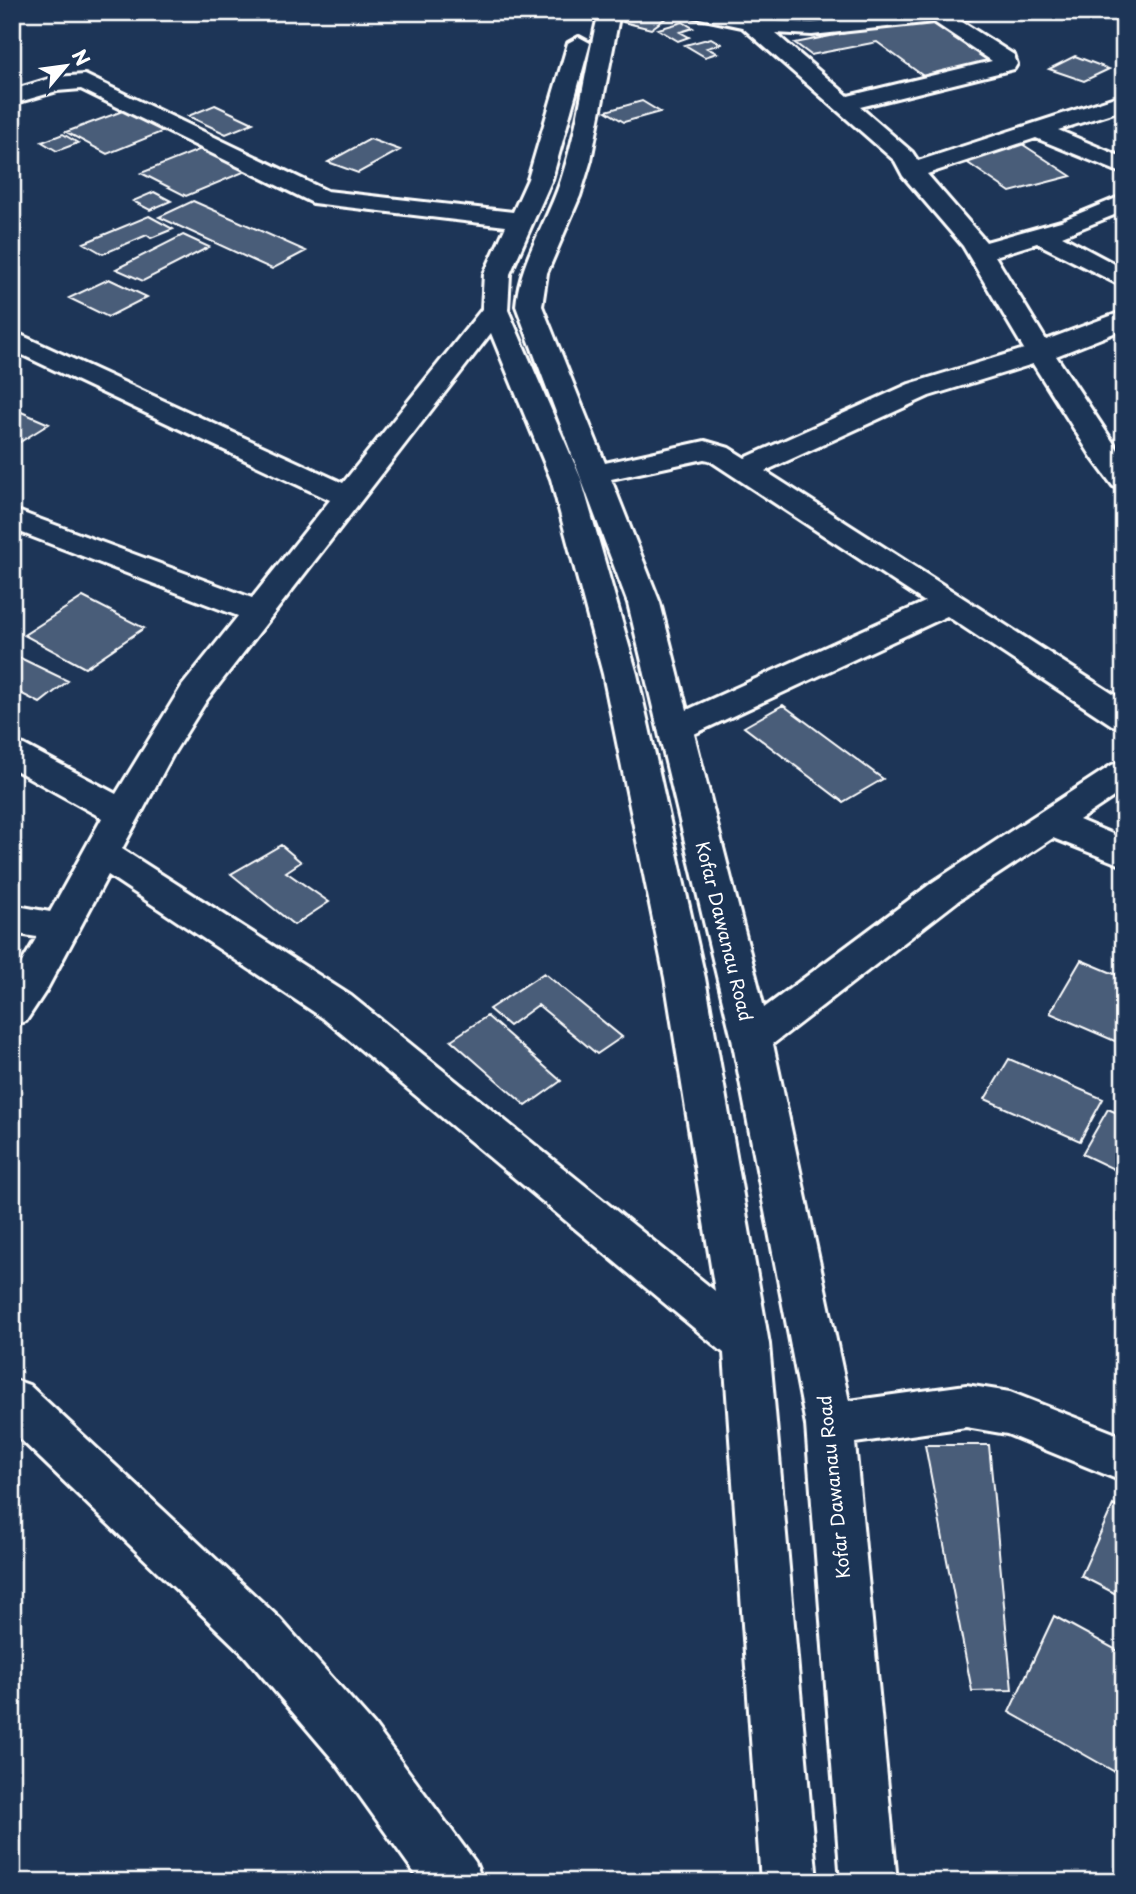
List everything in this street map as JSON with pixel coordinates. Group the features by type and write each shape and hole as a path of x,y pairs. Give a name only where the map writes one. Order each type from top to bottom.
{"street":[{"path":"587,12 556,180 520,220 497,274 495,310 566,479 620,674 685,978 746,1344 789,1882"},
{"name":"Kofar Dawanau Road","path":"610,12 556,180 529,289 529,306 644,603 752,1039 830,1425 869,1882"},
{"path":"697,12 749,22 812,29 972,12"},
{"path":"845,104 1006,64 1006,60 940,17"},
{"path":"749,22 904,157 911,172 980,252 1039,353 1124,480"},
{"path":"12,97 55,84 85,82 241,161 322,198 520,220"},
{"path":"911,172 1124,101"},
{"path":"1040,131 1124,167"},
{"path":"980,252 1040,235 1124,202"},
{"path":"1040,235 1124,279"},
{"path":"12,1010 102,855 156,753 194,694 495,310"},
{"path":"744,469 919,390 1039,353 1124,319"},
{"path":"12,339 72,370 347,496"},
{"path":"595,474 705,450 719,454 1124,717"},
{"path":"12,519 258,612"},
{"path":"676,729 950,603"},
{"path":"12,753 122,814"},
{"path":"752,1039 946,891 1124,773"},
{"path":"1049,822 1124,853"},
{"path":"102,855 213,924 337,1007 746,1344"},
{"path":"12,919 61,928"},
{"path":"12,1400 262,1637 355,1744 455,1882"},
{"path":"830,1425 966,1406 1010,1413 1124,1460"}],"building":[{"path":"638,12 674,12 651,29 623,22"},
{"path":"683,22 693,28 680,32 689,37 678,41 658,29"},
{"path":"934,23 996,63 926,78 877,42 811,55 795,43 861,30"},
{"path":"711,38 721,44 707,48 717,53 705,57 685,45"},
{"path":"1075,56 1109,69 1084,81 1049,69"},
{"path":"642,101 660,112 624,122 606,111"},
{"path":"215,105 253,123 226,134 188,116"},
{"path":"128,109 169,129 107,154 66,132"},
{"path":"63,134 78,143 57,151 42,142"},
{"path":"370,139 400,150 358,173 328,162"},
{"path":"1022,144 1071,176 1010,192 962,159"},
{"path":"201,149 246,171 186,196 141,173"},
{"path":"154,192 171,201 150,210 133,201"},
{"path":"193,201 306,251 272,269 159,217"},
{"path":"149,216 173,229 151,238 147,235 103,254 84,243"},
{"path":"183,235 209,247 143,281 116,269"},
{"path":"109,279 147,297 108,317 69,298"},
{"path":"12,408 49,424 12,447"},
{"path":"83,597 144,628 85,668 24,635"},
{"path":"12,654 68,681 40,703 12,689"},
{"path":"783,705 883,779 843,802 744,727"},
{"path":"281,845 301,862 286,872 329,902 294,925 231,874"},
{"path":"1081,960 1124,978 1124,1045 1050,1013"},
{"path":"544,973 622,1037 597,1054 538,1005 509,1026 489,1009"},
{"path":"487,1016 561,1081 526,1106 451,1040"},
{"path":"1009,1059 1103,1099 1080,1141 985,1099"},
{"path":"1108,1109 1124,1116 1124,1174 1082,1154"},
{"path":"925,1445 989,1445 1012,1690 972,1691"},
{"path":"1113,1505 1124,1511 1124,1598 1081,1576"},
{"path":"1054,1616 1124,1654 1124,1777 1009,1712"}]}
